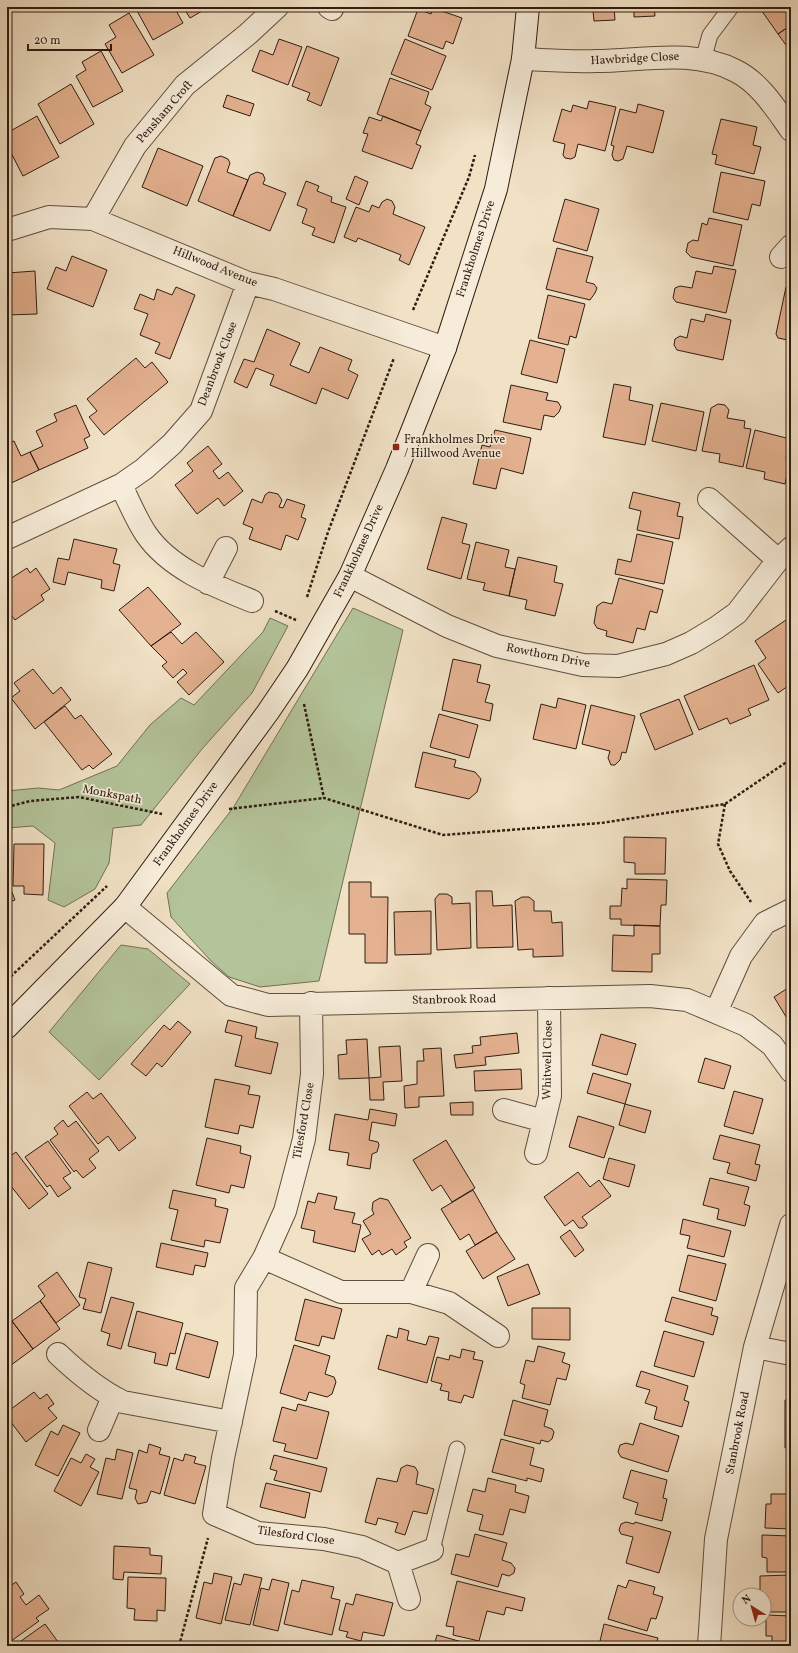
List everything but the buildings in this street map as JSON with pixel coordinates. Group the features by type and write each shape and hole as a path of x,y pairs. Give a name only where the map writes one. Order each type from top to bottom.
{"street":[{"name":"Pensham Croft","path":"93,219 135,146 185,86 248,34 277,7"},
{"name":"Frankholmes Drive","path":"7,1027 125,907 268,712 296,669 350,576 397,469 445,348 496,189 523,59 528,7"},
{"name":"Hawbridge Close","path":"523,59 595,61 685,57 703,60 736,71 754,84 773,105 791,130"},
{"name":"Hillwood Avenue","path":"7,230 49,217 93,219 248,283 281,291 445,348"},
{"name":"Deanbrook Close","path":"7,538 121,485 144,469 172,444 201,411 248,283"},
{"path":"121,485 133,511 147,535 169,558 208,583 252,601"},
{"path":"709,499 784,554"},
{"path":"208,583 226,548"},
{"name":"Rowthorn Drive","path":"350,576 447,626 498,646 583,665 618,666 666,654 691,643 716,628 737,613 784,554"},
{"name":"Stanbrook Road","path":"125,907 231,995 268,1005 650,996 687,1000 746,1025 772,1045 791,1072"},
{"path":"716,1012 741,956 765,923 791,910"},
{"name":"Whitwell Close","path":"536,1153 550,1096 549,998"},
{"name":"Tilesford Close","path":"311,1003 312,1074 304,1139 285,1211 264,1258 246,1288 245,1355 230,1422 214,1514 258,1533 324,1539 362,1547 398,1563"},
{"path":"504,1110 544,1121"},
{"name":"Stanbrook Road","path":"708,1646 716,1539 755,1347 791,1225"},
{"path":"411,1292 428,1255"},
{"path":"264,1258 341,1292 411,1292 449,1303 498,1336"},
{"path":"755,1347 791,1354"},
{"path":"58,1354 82,1377 112,1397 123,1402 230,1422"},
{"path":"99,1430 112,1397"},
{"path":"409,1599 398,1563 432,1550"}],"lane":[{"path":"703,60 710,35 731,7"},
{"path":"432,1550 457,1449"}],"path":[{"path":"306,599 328,532 403,333 469,177 477,149"},
{"path":"252,601 319,629"},
{"path":"296,669 324,798"},
{"path":"225,810 324,798 443,835 601,823 725,804 791,759"},
{"name":"Monkspath","path":"7,807 30,801 79,797 189,820"},
{"path":"725,804 718,844 730,871 765,923"},
{"path":"7,980 112,882"},
{"path":"179,1646 214,1514"}],"green space":[{"path":"353,608 403,630 319,981 260,987 229,977 211,961 171,917 167,893 233,808"},
{"path":"270,618 288,626 252,693 202,749 141,825 113,828 109,863 95,889 64,907 48,900 55,843 33,826 7,828 7,791 38,788 59,790 117,766 150,725 181,698 194,705 263,632"},
{"path":"121,945 148,949 190,984 99,1080 49,1032"}],"place":[{"name":"Frankholmes Drive / Hillwood Avenue","path":"396,447"}]}
